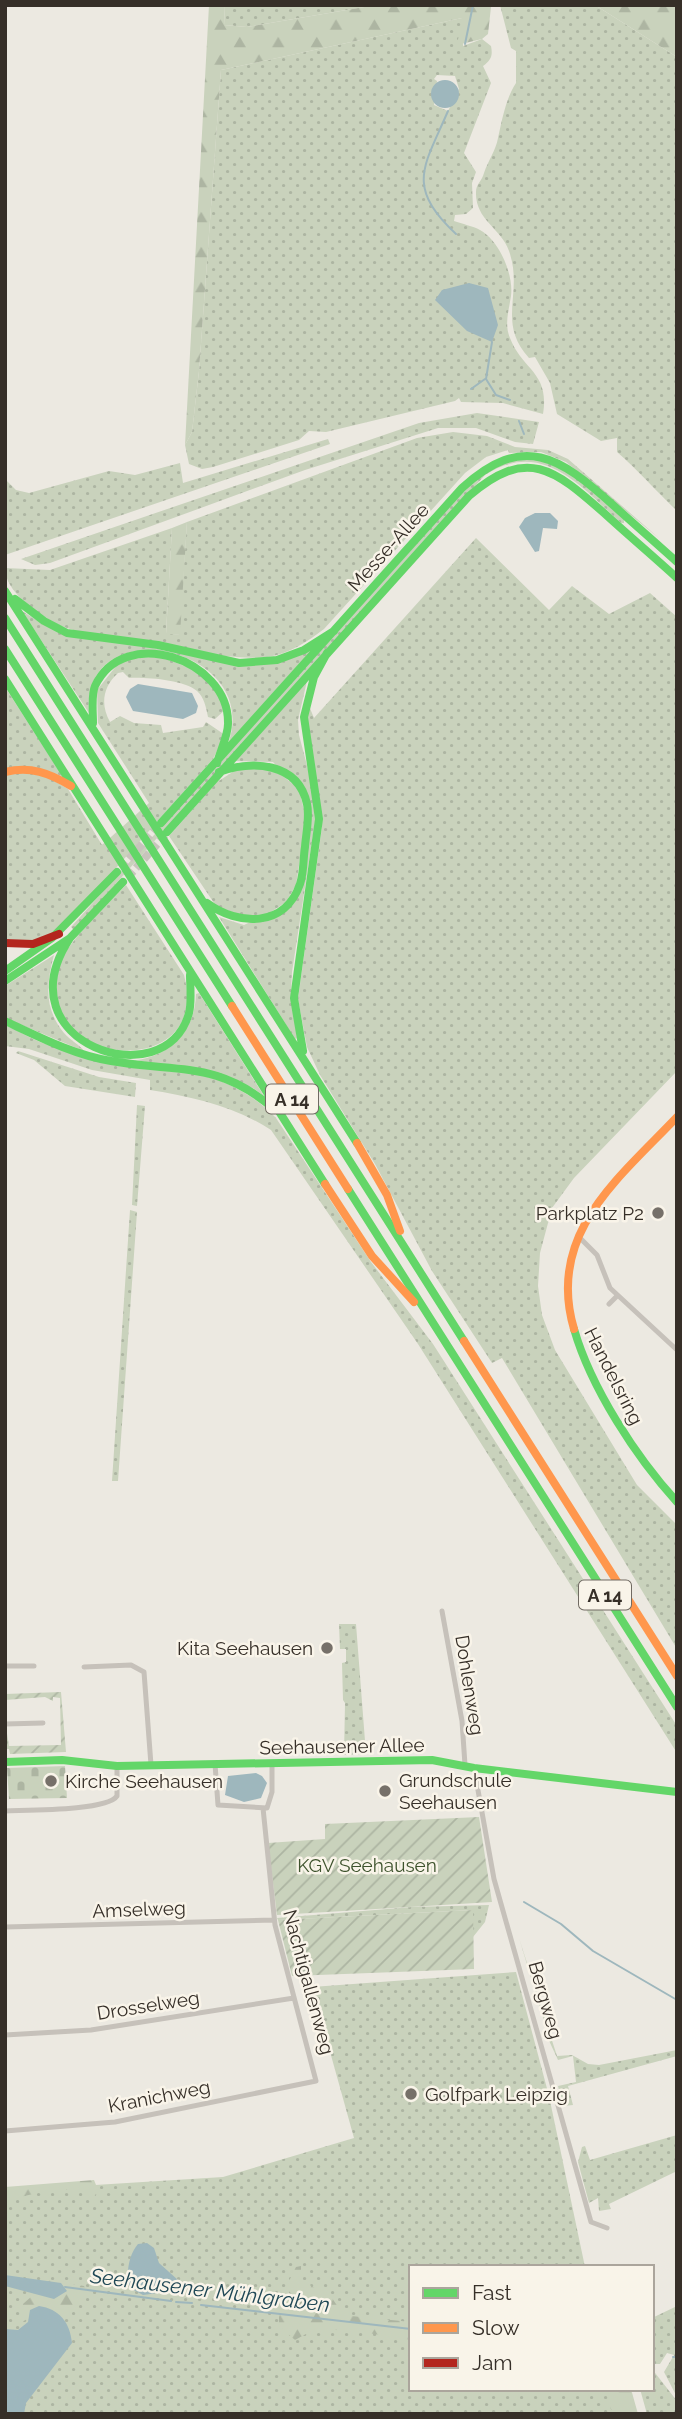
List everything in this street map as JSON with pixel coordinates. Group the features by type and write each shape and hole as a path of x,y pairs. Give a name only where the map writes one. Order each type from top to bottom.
{"main road":[{"name":"Messe-Allee","path":"167,832 334,631 462,488 487,465 522,454 542,456 578,473 677,562"},
{"name":"Messe-Allee","path":"161,823 218,768 327,653 469,496 484,482 509,468 539,467 564,478 677,578"},
{"path":"5,591 38,617 67,633 158,645 239,663 277,660 304,650 334,631"},
{"path":"5,591 365,1154 387,1195 406,1248"},
{"name":"A 14","path":"5,618 677,1676"},
{"name":"A 14","path":"5,649 677,1707"},
{"path":"97,736 91,712 91,697 106,667 125,654 146,651 187,660 204,670 223,694 230,722 218,768 266,763 285,771 301,788 309,812 301,881 291,900 281,910 271,917 253,922 227,917 195,890"},
{"path":"305,1061 294,998 319,818 317,792 304,746 302,710 313,676 327,653"},
{"path":"5,679 372,1256 428,1316"},
{"path":"5,772 28,768 49,772 75,789"},
{"path":"5,971 38,952 59,934 117,872"},
{"path":"5,981 70,938 123,881"},
{"path":"5,943 24,947 46,942 59,934"},
{"path":"70,938 51,978 56,1013 79,1041 111,1053 132,1056 152,1053 178,1036 191,1010 189,969"},
{"path":"5,1021 96,1058 140,1067 193,1070 224,1077 251,1090 280,1113"},
{"name":"Handelsring","path":"677,1118 596,1206 578,1236 566,1278 566,1294 574,1337 636,1455 677,1502"},
{"name":"Seehausener Allee","path":"5,1762 62,1760 117,1766 410,1760 677,1792"}],"street":[{"path":"578,1236 597,1255 604,1280 617,1296 677,1350"},
{"path":"609,1304 617,1296"},
{"name":"Dohlenweg","path":"442,1611 463,1721 465,1765"},
{"path":"85,1667 131,1665 144,1672 151,1765"},
{"path":"5,1666 34,1666"},
{"path":"5,1724 43,1723"},
{"name":"Nachtigallenweg","path":"272,1763 272,1791 267,1808 263,1808 274,1920 316,2081"},
{"path":"215,1764 218,1805 263,1808"},
{"path":"5,1811 80,1807 116,1800 117,1766"},
{"name":"Bergweg","path":"474,1768 494,1879 591,2222 607,2228"},
{"name":"Amselweg","path":"5,1927 274,1920"},
{"name":"Drosselweg","path":"5,2035 91,2030 294,1998"},
{"name":"Kranichweg","path":"5,2131 110,2123 316,2081"}],"green space":[{"path":"209,5 225,5 224,25 247,27 376,5 491,7 488,34 482,39 457,45 462,18 221,70 199,371 192,432 185,445"},
{"path":"225,5 376,5 247,27 224,25"},
{"path":"500,5 595,5 677,57 677,511 617,452 617,438 601,441 557,414 550,383 535,357 529,358 519,345 514,332 514,280 509,251 480,210 476,192 496,147 507,102 516,83 516,51 511,48"},
{"path":"595,5 677,5 677,57"},
{"path":"462,18 463,46 482,39 491,46 491,57 483,66 491,83 464,153 476,172 472,183 473,208 466,214 455,215 454,221 487,235 504,259 511,288 508,333 515,349 539,380 544,400 543,414 503,403 461,402 459,398 326,432 309,431 299,440 213,467 202,469 189,464 185,445 192,432 199,371 221,70","holes":["437,75 455,76 459,89 448,111 434,105 437,81 434,79"]},
{"path":"477,413 539,422 533,444 515,442 476,428 438,428 305,470 50,563 35,565 21,559 419,423"},
{"path":"453,432 487,436 515,447 548,450 568,459 660,539 566,462 541,452 509,453 508,450 486,457 465,473 324,629 283,653 250,658 194,653 73,630 57,624 32,608 16,593 6,577 5,568 50,570 172,528 166,633 179,635 187,522 417,438"},
{"path":"328,439 330,444 5,555 5,479 16,490 29,493 109,471 135,475 180,463 183,483"},
{"path":"519,459 550,463 564,470 601,498 624,519 624,523 576,482 543,464 525,462 506,465 485,475 74,930 71,927 468,487 491,469"},
{"path":"187,522 180,635 166,634 172,528"},
{"path":"476,538 549,610 572,586 609,614 650,593 677,617 677,1071 574,1178 552,1208 540,1253 538,1286 542,1315 555,1350 637,1485 677,1525 677,1649 502,1358 492,1363 432,1271 375,1164 320,1075 307,1047 298,999 322,827 307,746 307,701 314,718"},
{"path":"22,611 48,627 242,666 315,646 228,744 232,710 220,683 197,663 169,652 139,651 112,660 94,680 89,713"},
{"path":"160,656 206,675 226,709 215,719 208,717 201,696 191,687 164,680 129,678 123,672 113,678 106,690 104,702 110,722 120,716 134,723 161,725 163,733 203,727 206,722 225,735 213,759 67,923 43,940 5,941 5,775 38,771 68,789 102,845 149,803 98,723 97,690 121,660"},
{"path":"307,681 298,720 299,735 314,792 315,822 292,972 295,1039 219,917 244,925 295,901 310,803 273,762 233,761"},
{"path":"5,687 63,777 5,769"},
{"path":"239,768 274,769 299,789 306,819 296,885 286,902 268,914 248,918 216,906 169,836 217,782"},
{"path":"126,885 184,975 186,1010 172,1034 149,1047 121,1050 93,1043 70,1027 56,1002 58,968 62,958 78,936"},
{"path":"54,955 48,986 53,1015 64,1033 84,1051 5,1018 5,986"},
{"path":"199,993 264,1096 253,1088 137,1060 161,1053 179,1039 191,1019 196,994"},
{"path":"5,1025 49,1045 170,1066 199,1074 227,1084 253,1098 276,1118 371,1262 433,1344 677,1726 677,1753 418,1344 271,1130 243,1115 213,1104 150,1090 150,1080 92,1070 29,1049 5,1046"},
{"path":"18,1051 99,1077 136,1083 135,1097 65,1086 34,1060 16,1053"},
{"path":"137,1105 145,1106 137,1206 132,1205"},
{"path":"130,1210 137,1212 118,1481 112,1481"},
{"path":"339,1624 356,1624 366,1754 344,1755 345,1703 342,1663 346,1662 346,1649 340,1649"},
{"path":"61,1692 66,1752 10,1754 9,1749 5,1749 6,1727 9,1746 61,1745 60,1698 53,1697 53,1701 45,1697 5,1700 5,1694"},
{"path":"65,1766 67,1798 9,1799 7,1768"},
{"name":"KGV Seehausen","path":"479,1817 492,1902 277,1915 268,1843 325,1839 325,1824"},
{"path":"489,1905 485,1922 473,1937 472,1910 277,1918 412,1907"},
{"name":"KGV Seehausen","path":"473,1910 474,1969 292,1976 278,1920"},
{"path":"519,1938 557,2056 572,2055 588,2064 599,2065 677,2050 677,2056 568,2086 573,2105 563,2106 558,2086 576,2082 573,2056 558,2060 545,2032 546,2027"},
{"name":"Golfpark Leipzig","path":"516,1972 549,2096 585,2265 409,2265 409,2391 611,2391 617,2414 5,2414 5,2194 47,2188 223,2177 354,2138 312,1987"},
{"path":"677,2135 677,2171 609,2204 611,2209 599,2211 598,2198 589,2203 578,2162 582,2147 585,2146 590,2160"},
{"path":"94,2180 98,2190 93,2199 74,2190 62,2190 5,2200 5,2187"},
{"path":"301,2266 301,2280 332,2298 340,2310 351,2316 409,2322 409,2340 356,2331 315,2329 295,2340 279,2326 279,2317 285,2304 297,2301 286,2287 296,2267"},
{"path":"50,2280 84,2286 89,2295 66,2317 38,2313 20,2323 23,2304"},
{"path":"677,2306 677,2397 664,2372 674,2355 667,2353 660,2364 654,2364 654,2317"},
{"path":"654,2372 677,2401 677,2414 647,2414 641,2391 654,2391"},
{"path":"606,2391 632,2391 638,2414 612,2414"}],"water":[{"path":"445,80 455,84 459,94 455,104 445,108 435,104 431,94 435,84"},
{"path":"469,283 488,288 498,325 492,342 467,331 435,300 442,290"},
{"path":"535,513 550,513 558,521 557,529 543,528 539,551 535,552 519,527 525,518"},
{"path":"138,684 192,693 198,706 196,713 183,719 133,711 126,697 130,689"},
{"path":"256,1773 267,1783 261,1798 244,1802 225,1795 228,1776"},
{"path":"147,2243 154,2248 159,2263 178,2280 173,2291 143,2295 130,2288 128,2271 132,2253 138,2244"},
{"path":"5,2275 61,2283 67,2291 54,2299 5,2286"},
{"path":"39,2306 58,2313 69,2329 72,2343 26,2403 24,2414 5,2414 5,2329 18,2330 28,2322 30,2310"}],"waterway":[{"path":"465,44 473,5"},
{"path":"448,111 432,147 424,176 430,202 456,234"},
{"path":"492,342 486,379 496,395 510,400"},
{"path":"471,389 485,379"},
{"path":"519,421 524,434"},
{"path":"524,1902 561,1924 593,1951 677,2000"},
{"name":"Seehausener Mühlgraben","path":"65,2287 171,2301"},
{"name":"Seehausener Mühlgraben","path":"176,2302 192,2303"},
{"name":"Seehausener Mühlgraben","path":"201,2305 409,2329"}],"tunnel":[{"path":"121,868 159,825"},
{"path":"128,877 166,834"}],"traffic: fast":[{"path":"161,823 462,488 504,460 523,456 540,458 576,474 677,562"},
{"path":"167,832 469,496 508,471 540,469 555,475 604,513 677,578"},
{"path":"5,591 357,1143"},
{"path":"15,599 44,621 67,633 158,645 239,663 277,660 304,650 334,631"},
{"path":"5,618 464,1341"},
{"path":"5,649 232,1006"},
{"path":"303,1051 294,998 319,819 304,717 314,677 327,653"},
{"path":"93,723 95,686 109,667 128,657 150,654 172,657 194,667 211,681 223,700 228,727 217,763"},
{"path":"5,679 325,1184"},
{"path":"207,903 219,911 246,919 260,919 272,915 284,909 293,898 303,870 308,809 302,790 294,780 284,772 259,766 219,772"},
{"path":"5,971 52,938 117,872"},
{"path":"5,981 70,938 123,882"},
{"path":"70,938 54,975 56,1006 71,1031 95,1047 123,1055 151,1052 174,1039 189,1013 190,975"},
{"path":"5,1021 57,1045 97,1058 215,1075 253,1093 274,1109"},
{"path":"348,1189 677,1707"},
{"path":"574,1329 591,1375 616,1421 677,1502"},
{"path":"5,1762 62,1760 117,1766 432,1760 474,1768 677,1792"}],"traffic: slow":[{"path":"5,772 40,772 71,786"},
{"path":"232,1006 348,1189"},
{"path":"574,1329 568,1295 570,1265 579,1237 611,1186 677,1117"},
{"path":"357,1143 387,1195 400,1231"},
{"path":"325,1184 372,1256 414,1302"},
{"path":"464,1341 677,1676"}],"traffic: jam":[{"path":"5,943 33,944 59,934"}],"place":[{"name":"Parkplatz P2","path":"658,1213"},
{"name":"Kita Seehausen","path":"327,1648"},
{"name":"Kirche Seehausen","path":"51,1781"},
{"name":"Grundschule Seehausen","path":"385,1791"},
{"name":"Golfpark Leipzig","path":"411,2094"}]}
